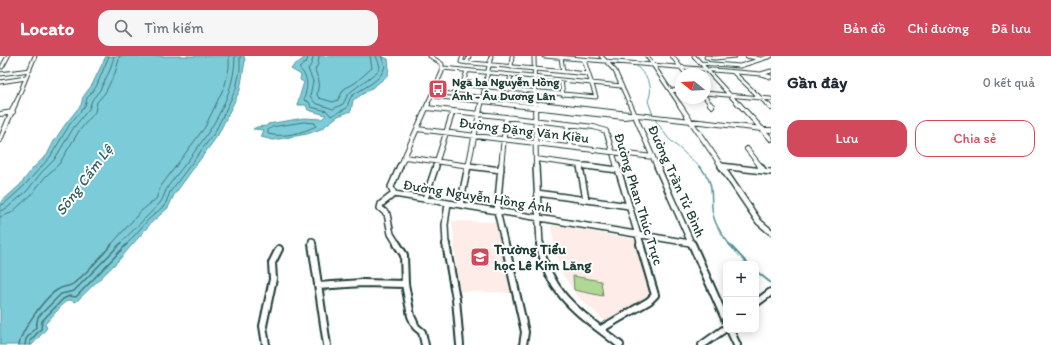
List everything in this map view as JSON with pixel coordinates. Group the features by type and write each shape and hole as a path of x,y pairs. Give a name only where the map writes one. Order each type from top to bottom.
{"street":[{"path":"2,67 8,56"},
{"path":"0,140 13,112 35,56"},
{"path":"430,56 439,61 443,68 621,86"},
{"path":"463,56 460,62 588,74"},
{"path":"467,63 469,56"},
{"path":"460,205 492,56"},
{"path":"511,67 512,56"},
{"path":"534,56 538,218 546,272 551,281 570,305 620,345"},
{"path":"544,56 681,68"},
{"name":"Đường Trần Tử Bình","path":"601,56 612,66 723,314"},
{"path":"647,56 759,222 771,232"},
{"path":"672,56 681,68"},
{"path":"694,56 705,68"},
{"path":"706,57 727,58 735,56"},
{"path":"747,56 760,60"},
{"path":"700,62 740,66 771,56"},
{"path":"714,57 721,64"},
{"path":"561,58 563,72"},
{"path":"467,71 463,84 508,90 596,97 584,60"},
{"name":"Đường Nguyễn Hồng Ánh","path":"443,68 434,92 391,187 394,194 690,242"},
{"path":"0,74 30,70"},
{"path":"711,70 761,74 771,77"},
{"path":"761,74 771,71"},
{"path":"733,72 771,108"},
{"path":"711,74 771,138"},
{"path":"508,90 511,75"},
{"path":"0,82 26,78"},
{"path":"561,80 563,95"},
{"path":"670,90 675,90"},
{"path":"434,92 483,97 624,117 634,116 771,130"},
{"path":"711,94 771,99"},
{"path":"432,96 482,102 535,105"},
{"name":"Đường Phan Thúc Trực","path":"427,108 605,129 630,206 655,295 649,301 601,329"},
{"path":"425,199 453,111"},
{"path":"0,114 13,112"},
{"path":"506,117 497,211 519,300 525,332 523,345"},
{"path":"567,124 570,147"},
{"name":"Đường Đặng Văn Kiều","path":"417,129 652,157"},
{"path":"747,150 764,171"},
{"path":"405,157 501,170"},
{"path":"536,159 618,170"},
{"path":"580,165 586,200"},
{"path":"721,166 771,172"},
{"path":"537,193 630,206"},
{"path":"394,194 380,206 380,208 387,214 391,234 404,255 405,284 411,316 416,327 422,332 425,345"},
{"path":"448,203 445,216 446,237 456,298 460,345"},
{"path":"312,241 318,286 318,301 327,345"},
{"path":"266,345 263,326 272,279 272,263 278,249"},
{"path":"318,286 362,282 405,284"},
{"path":"759,301 770,293"},
{"path":"702,345 723,330"},
{"path":"731,333 737,345"}],"shaded area":[{"name":"Trường Tiểu học Lê Kim Lăng","path":"452,221 497,222 513,293 459,291"},
{"path":"553,225 638,240 652,294 611,321 604,320 578,297 563,275 557,257 551,227"}],"green space":[{"path":"573,276 601,281 603,296 574,290"}],"water":[{"name":"Sông Cẩm Lệ","path":"106,56 244,56 245,61 240,90 218,135 174,195 168,208 152,222 118,261 76,302 70,300 66,301 45,324 47,328 32,345 0,345 0,203 20,185 34,167 47,155 54,141 81,105 83,97 92,85"},
{"path":"290,56 381,56 388,59 388,74 378,84 353,100 351,111 338,116 321,129 307,134 273,140 261,137 264,130 253,129 267,126 268,124 304,118 322,119 326,115 308,110 306,105 297,105 304,82 300,80 301,75 291,69 294,65 305,58"}],"waterway":[{"path":"635,64 646,77 650,85 650,95 648,101 653,115"},
{"path":"654,118 668,138 699,166"},
{"path":"699,166 705,173 710,184 714,219 730,245"},
{"path":"729,244 745,261"},
{"path":"759,273 771,283"}],"place":[{"name":"Ngã ba Nguyễn Hồng Ánh - Âu Dương Lân","path":"438,89"},
{"name":"Trường Tiểu học Lê Kim Lăng","path":"480,257"}]}
